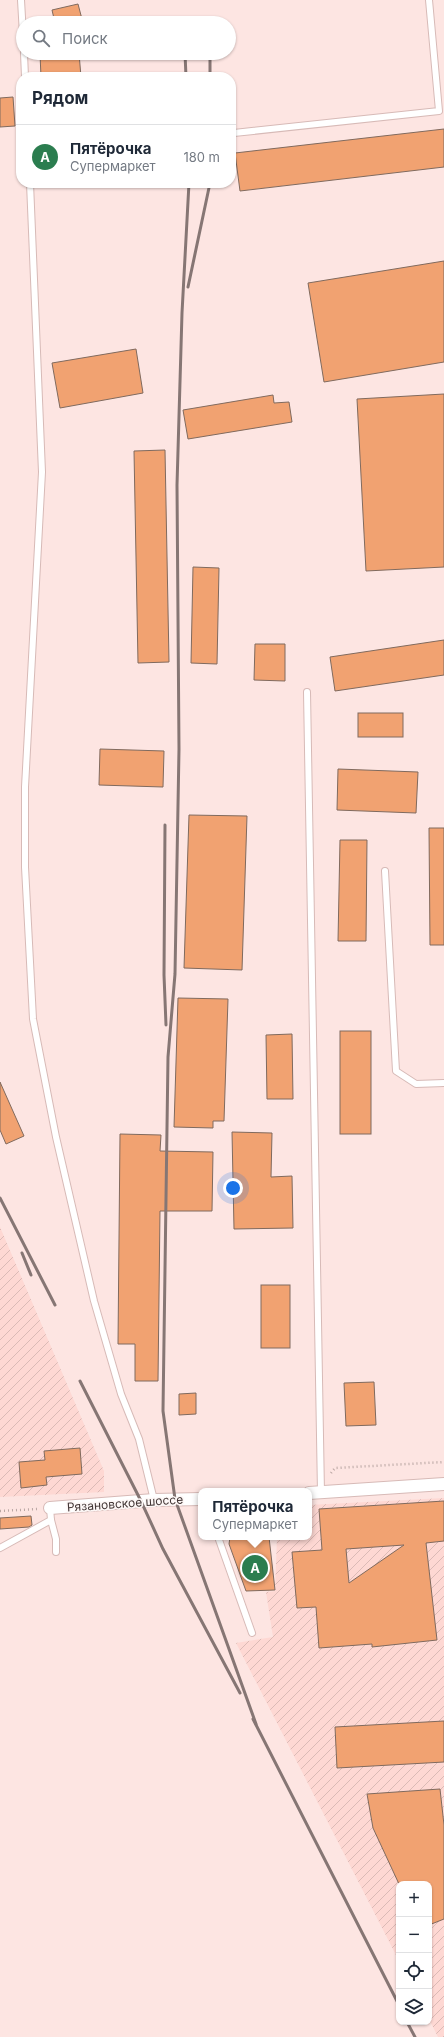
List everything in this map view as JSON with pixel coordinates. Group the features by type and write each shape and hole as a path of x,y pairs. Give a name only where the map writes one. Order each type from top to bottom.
{"street":[{"path":"317,1491 444,1484"},
{"name":"Рязановское шоссе","path":"50,1508 154,1500 198,1499"}],"lane":[{"path":"21,0 22,16"},
{"path":"236,133 439,111 429,0"},
{"path":"24,60 25,72"},
{"path":"30,188 42,472 25,788 25,867 33,1019 56,1137 94,1301 121,1394 139,1439 154,1500"},
{"path":"307,692 317,1491"},
{"path":"385,871 396,1072 416,1084 444,1083"},
{"path":"50,1508 51,1520 56,1540 56,1552"},
{"path":"0,1548 51,1520"},
{"path":"219,1540 252,1634"}],"path":[{"path":"317,1491 335,1468 444,1462"},
{"path":"0,1511 50,1508"}],"shaded area":[{"path":"0,1227 104,1471 104,1492 0,1497"},
{"path":"444,1498 444,2037 438,2037 432,2025 432,1881 396,1881 396,1955 236,1643 273,1637 266,1592 275,1591 277,1540 312,1540 312,1505"}],"building":[{"path":"78,4 81,16 53,16 52,10"},
{"path":"40,60 80,60 81,72 41,72"},
{"path":"13,97 15,126 0,127 0,98"},
{"path":"444,129 444,167 240,191 236,153"},
{"path":"444,261 444,362 324,382 308,283"},
{"path":"136,349 143,393 60,408 52,363"},
{"path":"444,394 444,567 366,571 357,399"},
{"path":"273,395 274,403 289,402 292,422 188,439 183,410"},
{"path":"165,450 169,662 138,663 134,451"},
{"path":"193,567 219,568 217,664 191,663"},
{"path":"444,640 444,675 335,691 330,657"},
{"path":"255,644 285,644 285,681 254,680"},
{"path":"358,713 403,713 403,737 358,737"},
{"path":"100,749 164,751 163,787 99,785"},
{"path":"338,769 418,772 416,813 337,810"},
{"path":"189,815 247,816 242,970 184,968"},
{"path":"429,828 444,828 444,945 430,945"},
{"path":"340,840 367,840 366,941 338,941"},
{"path":"178,998 228,999 224,1121 213,1121 213,1128 174,1127"},
{"path":"340,1031 371,1031 371,1134 340,1134"},
{"path":"292,1034 293,1099 267,1099 266,1035"},
{"path":"0,1082 24,1136 6,1144 0,1130"},
{"path":"232,1132 272,1133 271,1177 292,1176 293,1228 234,1229"},
{"path":"120,1134 161,1135 160,1151 213,1152 212,1211 160,1211 158,1381 135,1381 135,1344 118,1344"},
{"path":"261,1285 290,1285 290,1348 261,1348"},
{"path":"374,1382 376,1425 346,1426 344,1383"},
{"path":"196,1393 196,1414 179,1415 179,1394"},
{"path":"80,1448 82,1474 46,1477 47,1485 21,1488 19,1462 45,1460 44,1451"},
{"path":"444,1501 444,1541 426,1543 437,1640 372,1647 372,1644 319,1648 316,1607 297,1608 292,1552 322,1550 319,1509","holes":["404,1545 349,1583 346,1549"]},
{"path":"31,1516 32,1525 29,1527 0,1529 0,1518"},
{"path":"230,1540 269,1540 275,1590 246,1591 229,1544"},
{"path":"444,1721 444,1762 337,1768 335,1727"},
{"path":"440,1789 444,1825 444,1919 432,1924 432,1881 398,1881 373,1828 367,1794"}],"railway":[{"path":"185,60 186,72"},
{"path":"210,60 210,72"},
{"path":"189,188 182,313 177,485 179,749 175,974 168,1057 163,1411 175,1499 256,1724"},
{"path":"188,287 209,188"},
{"path":"165,825 164,975 166,1025"},
{"path":"0,1198 55,1305"},
{"path":"22,1253 31,1275"},
{"path":"80,1381 141,1501 163,1549 240,1693"},
{"path":"253,1719 396,1999"},
{"path":"409,2025 415,2037"}],"place":[{"name":"Пятёрочка","path":"255,1568"}]}
